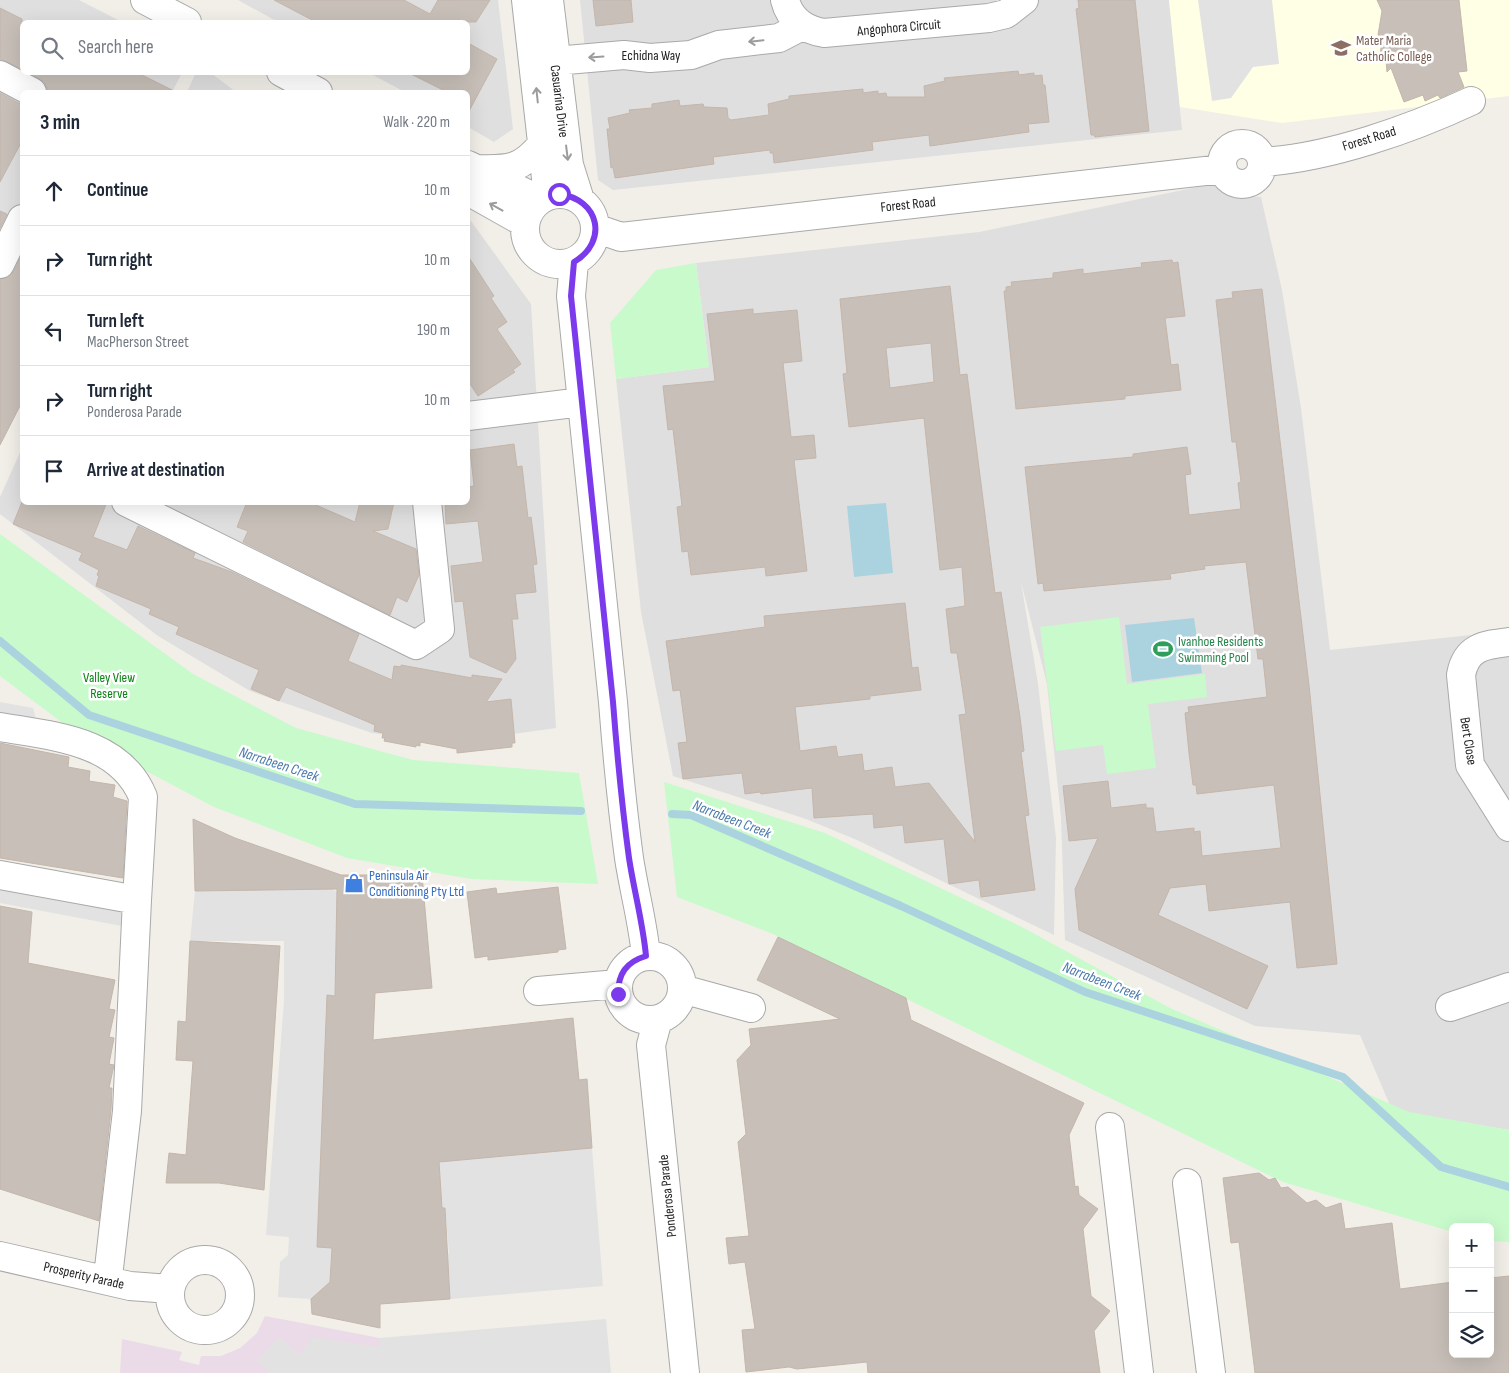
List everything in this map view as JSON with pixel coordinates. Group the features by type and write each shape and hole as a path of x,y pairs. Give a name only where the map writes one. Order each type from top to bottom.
{"street":[{"path":"145,0 183,20"},
{"name":"Casuarina Drive","path":"526,0 542,144 544,198"},
{"name":"Casuarina Drive","path":"549,0 569,165 580,200"},
{"path":"785,0 791,15 802,26"},
{"name":"Angophora Circuit","path":"802,26 810,31 824,33 989,18 1006,14 1024,0"},
{"name":"Echidna Way","path":"555,61 624,55 650,58 691,55 719,45 779,38 802,26"},
{"path":"0,75 28,90"},
{"path":"287,75 314,90"},
{"name":"Forest Road","path":"595,228 621,237 1222,169 1226,177 1241,184 1257,178 1262,170 1262,162 1289,160 1353,144 1431,119 1471,101"},
{"path":"471,175 504,170 521,165 532,157 542,144"},
{"path":"471,175 544,198"},
{"path":"471,175 524,223"},
{"path":"559,194 580,200 593,217 595,228 590,248 574,262 552,264 533,254 524,234 524,223 527,214 544,198 559,194"},
{"path":"0,264 20,223"},
{"path":"574,262 571,296 613,702 617,766 629,860 644,928 646,956"},
{"path":"470,416 582,402"},
{"path":"132,505 416,645 440,629 427,505"},
{"name":"Bert Close","path":"1509,642 1488,644 1469,654 1463,663 1461,675 1470,766 1509,827"},
{"path":"0,727 61,738 104,752 118,763 138,786 143,797 127,1111 109,1268 105,1280"},
{"path":"0,875 138,900"},
{"path":"646,956 657,957 667,961 681,978 682,989 676,1008 658,1019 647,1020 628,1012 620,999 618,984 627,966 646,956"},
{"path":"538,991 618,984"},
{"path":"1450,1007 1509,988"},
{"path":"682,989 752,1008"},
{"name":"Ponderosa Parade","path":"658,1019 651,1045 686,1373"},
{"path":"1110,1127 1139,1373"},
{"path":"1187,1183 1211,1373"},
{"name":"Prosperity Parade","path":"0,1256 130,1286 170,1289"}],"shaded area":[{"path":"0,0 79,0 118,20 20,20 20,75 181,75 173,90 20,90 20,397 0,438"},
{"path":"238,0 498,0 513,129 494,142 470,128 470,90 401,90 373,75 470,75 470,20 274,20"},
{"path":"580,0 1169,0 1182,130 613,190 598,180"},
{"name":"Mater Maria Catholic College","path":"1169,0 1509,0 1509,96 1282,123 1180,107"},
{"path":"1198,0 1272,0 1279,64 1253,67 1231,98 1212,101"},
{"path":"195,75 214,75 233,90 188,90"},
{"path":"1212,184 1231,196 1261,197 1282,290 1301,408 1330,650 1509,631 1509,1130 1392,1110 1360,1035 1255,1026 1065,940 1061,817 1047,684 1021,582 1038,684 1056,838 1054,935 857,840 806,819 673,776 641,612 616,379 709,367 696,263 979,232"},
{"path":"470,220 531,304 556,728 451,743 372,733 250,691 158,636 0,514 0,497 20,452 20,505 470,505"},
{"path":"0,702 33,708 41,739 0,732"},
{"path":"0,876 127,900 122,926 0,903"},
{"path":"332,889 337,892 335,996 328,995 317,1247 332,1248 330,1282 311,1299 278,1297 280,1262 288,1255 289,1237 266,1235 284,1001 284,941 190,941 195,891"},
{"path":"436,1147 592,1148 603,1286 450,1299 449,1279 443,1279 441,1255 449,1253 445,1208 436,1209 441,1187"},
{"path":"265,1316 380,1338 380,1373 120,1373 122,1339 182,1352 179,1360 199,1365 201,1356 221,1356 240,1348 257,1333"},
{"path":"606,1319 611,1373 268,1373 268,1370 257,1361 278,1337 300,1355 312,1337 380,1347 380,1338"}],"green space":[{"path":"696,263 709,367 616,379 610,323 656,270"},
{"name":"Valley View Reserve","path":"0,534 193,674 296,728 413,760 579,773 598,884 472,879 347,858 214,807 80,736 0,676"},
{"path":"1119,617 1127,684 1205,674 1207,697 1148,704 1156,768 1107,774 1103,745 1056,751 1040,627"},
{"path":"664,782 825,833 1022,927 1170,1008 1409,1112 1509,1130 1509,1242 1494,1241 1494,1223 1449,1223 1449,1231 1283,1182 773,934 677,897"}],"water":[{"path":"886,503 893,573 854,577 847,506"},
{"name":"Ivanhoe Residents Swimming Pool","path":"1194,618 1202,673 1132,682 1125,625"}],"building":[{"path":"274,0 404,0 430,14 438,0 490,0 476,22 470,22 470,20 312,20"},
{"path":"593,0 631,0 633,22 596,26"},
{"path":"1078,0 1135,0 1149,131 1095,137 1091,135 1076,9 1079,8"},
{"path":"1377,0 1459,0 1467,71 1458,72 1464,87 1440,98 1438,95 1425,101 1423,95 1404,102 1391,68 1387,72 1386,60 1379,60 1383,36 1378,35 1382,11"},
{"path":"0,8 22,20 20,20 20,68 0,59"},
{"path":"470,44 497,59 470,109 470,90 443,90 413,75 470,75"},
{"path":"1018,71 1019,75 1034,73 1034,76 1042,75 1043,85 1045,85 1049,122 1028,124 1029,132 930,146 929,135 872,142 873,150 774,163 773,153 770,153 770,150 713,157 714,164 615,178 613,167 611,168 607,129 610,129 608,118 630,113 629,110 652,108 652,104 679,100 680,106 703,104 704,107 727,108 728,118 731,120 769,115 768,104 789,99 789,96 863,89 863,93 878,91 878,94 886,93 887,97 925,97 924,86 945,81 944,78"},
{"path":"33,75 142,75 172,90 47,90 45,83"},
{"path":"0,93 20,104 20,145 0,182"},
{"path":"0,211 7,214 0,228"},
{"path":"20,258 20,406 0,445 0,279 8,277 14,271"},
{"path":"470,259 494,296 491,298 507,322 497,329 521,364 513,370 515,372 478,396 470,384"},
{"path":"1172,260 1173,263 1178,262 1185,316 1165,318 1171,365 1178,364 1181,390 1125,396 1125,399 1016,409 1004,291 1006,291 1006,287 1012,286 1011,282 1053,278 1053,273 1083,269 1083,274 1142,267 1141,263"},
{"path":"950,286 960,375 967,374 995,593 1001,592 1020,717 1024,751 1021,752 1029,815 1025,816 1035,890 981,897 979,880 949,884 944,839 905,843 903,825 874,828 873,814 814,818 812,788 745,794 742,773 683,779 678,743 687,742 680,690 673,691 666,641 765,627 764,616 905,603 912,668 918,667 921,690 870,696 870,699 795,707 800,751 836,746 838,757 862,754 864,771 892,767 895,787 929,783 975,842 959,715 966,714 957,653 951,653 946,609 965,606 962,567 940,570 924,418 849,427 843,374 847,373 840,299","holes":["931,343 934,382 890,388 886,348"]},
{"path":"1262,289 1309,685 1337,964 1297,968 1290,902 1209,911 1206,884 1170,888 1158,915 1268,966 1247,1009 1079,930 1075,889 1098,838 1069,841 1063,786 1108,781 1111,808 1146,804 1146,808 1153,808 1156,832 1194,828 1194,832 1200,831 1202,856 1281,848 1274,785 1197,794 1196,785 1193,785 1189,753 1185,713 1189,712 1188,707 1267,697 1263,659 1258,659 1246,562 1204,566 1205,569 1170,574 1171,579 1044,591 1043,583 1038,584 1025,467 1133,457 1133,454 1187,447 1191,474 1185,475 1189,515 1241,509 1238,483 1241,482 1236,442 1232,442 1216,300 1233,298 1232,292"},
{"path":"753,309 753,314 797,310 802,361 783,363 791,437 814,435 816,458 794,460 807,571 766,576 765,567 691,575 688,551 682,552 677,507 682,506 673,429 668,430 663,386 715,381 707,314"},
{"path":"514,444 517,467 522,466 528,518 531,517 537,564 533,565 536,592 515,594 518,619 512,619 516,659 506,673 470,657 463,601 455,602 451,566 483,562 478,521 446,524 445,505 470,505 470,487 474,486 470,450"},
{"path":"21,505 106,505 93,537 127,550 138,526 195,553 193,558 232,572 359,634 348,661 392,680 394,666 401,667 401,665 472,678 472,675 502,679 486,702 511,699 515,743 512,743 512,747 457,753 457,749 420,742 420,746 416,745 416,747 384,741 385,738 382,738 383,733 374,731 375,725 286,687 279,701 251,689 259,670 176,634 179,627 149,614 151,609 96,586 99,570 79,560 82,553 13,524"},
{"path":"246,505 316,505 355,522 359,505 393,505 388,529 373,531 416,549 419,575 407,602 397,597 390,615 243,542 248,531 237,527"},
{"path":"0,743 69,757 68,767 90,771 89,781 115,785 113,797 127,801 123,878 0,858"},
{"path":"193,819 235,838 341,875 377,875 377,879 422,875 432,988 375,993 373,1040 573,1018 579,1080 587,1079 592,1148 439,1162 442,1208 445,1208 450,1299 380,1304 380,1328 312,1314 311,1299 330,1282 332,1248 317,1247 327,995 335,996 337,889 195,891"},
{"path":"558,887 566,949 558,950 558,952 488,960 488,956 475,958 467,892 496,888 497,894"},
{"path":"0,906 32,912 28,963 115,980 109,1009 115,1010 109,1037 114,1038 109,1064 114,1065 109,1088 112,1088 111,1110 99,1221 0,1189"},
{"path":"778,937 906,998 911,1020 1084,1103 1069,1135 1075,1187 1078,1186 1079,1195 1098,1209 1083,1229 1091,1296 1110,1311 1094,1331 1100,1373 868,1373 867,1362 746,1372 742,1330 755,1329 745,1262 729,1264 726,1238 749,1236 738,1142 746,1134 737,1060 751,1045 749,1029 840,1019 757,980"},
{"path":"190,941 280,946 264,1190 219,1183 166,1183 169,1153 186,1155 193,1061 176,1060 178,1021 186,1022"},
{"path":"1259,1173 1269,1180 1275,1178 1281,1188 1288,1187 1307,1203 1316,1200 1326,1208 1341,1203 1345,1229 1392,1223 1400,1289 1449,1283 1449,1358 1494,1358 1494,1278 1509,1276 1509,1373 1255,1373 1239,1242 1231,1243 1223,1178"}],"waterway":[{"name":"Narrabeen Creek","path":"0,641 89,715 355,804 581,811"},
{"name":"Narrabeen Creek","path":"672,814 691,815 901,906 1085,992 1343,1077 1441,1167 1509,1187"}],"place":[{"name":"Mater Maria Catholic College","path":"1341,48"},
{"name":"Ivanhoe Residents Swimming Pool","path":"1163,649"},
{"name":"Peninsula Air Conditioning Pty Ltd","path":"354,883"}],"route":[{"path":"559,194 570,195 588,207 593,217 595,228 590,248 574,262 571,296 613,702 617,766 629,860 644,928 646,956 636,959 621,974 618,994"}]}
